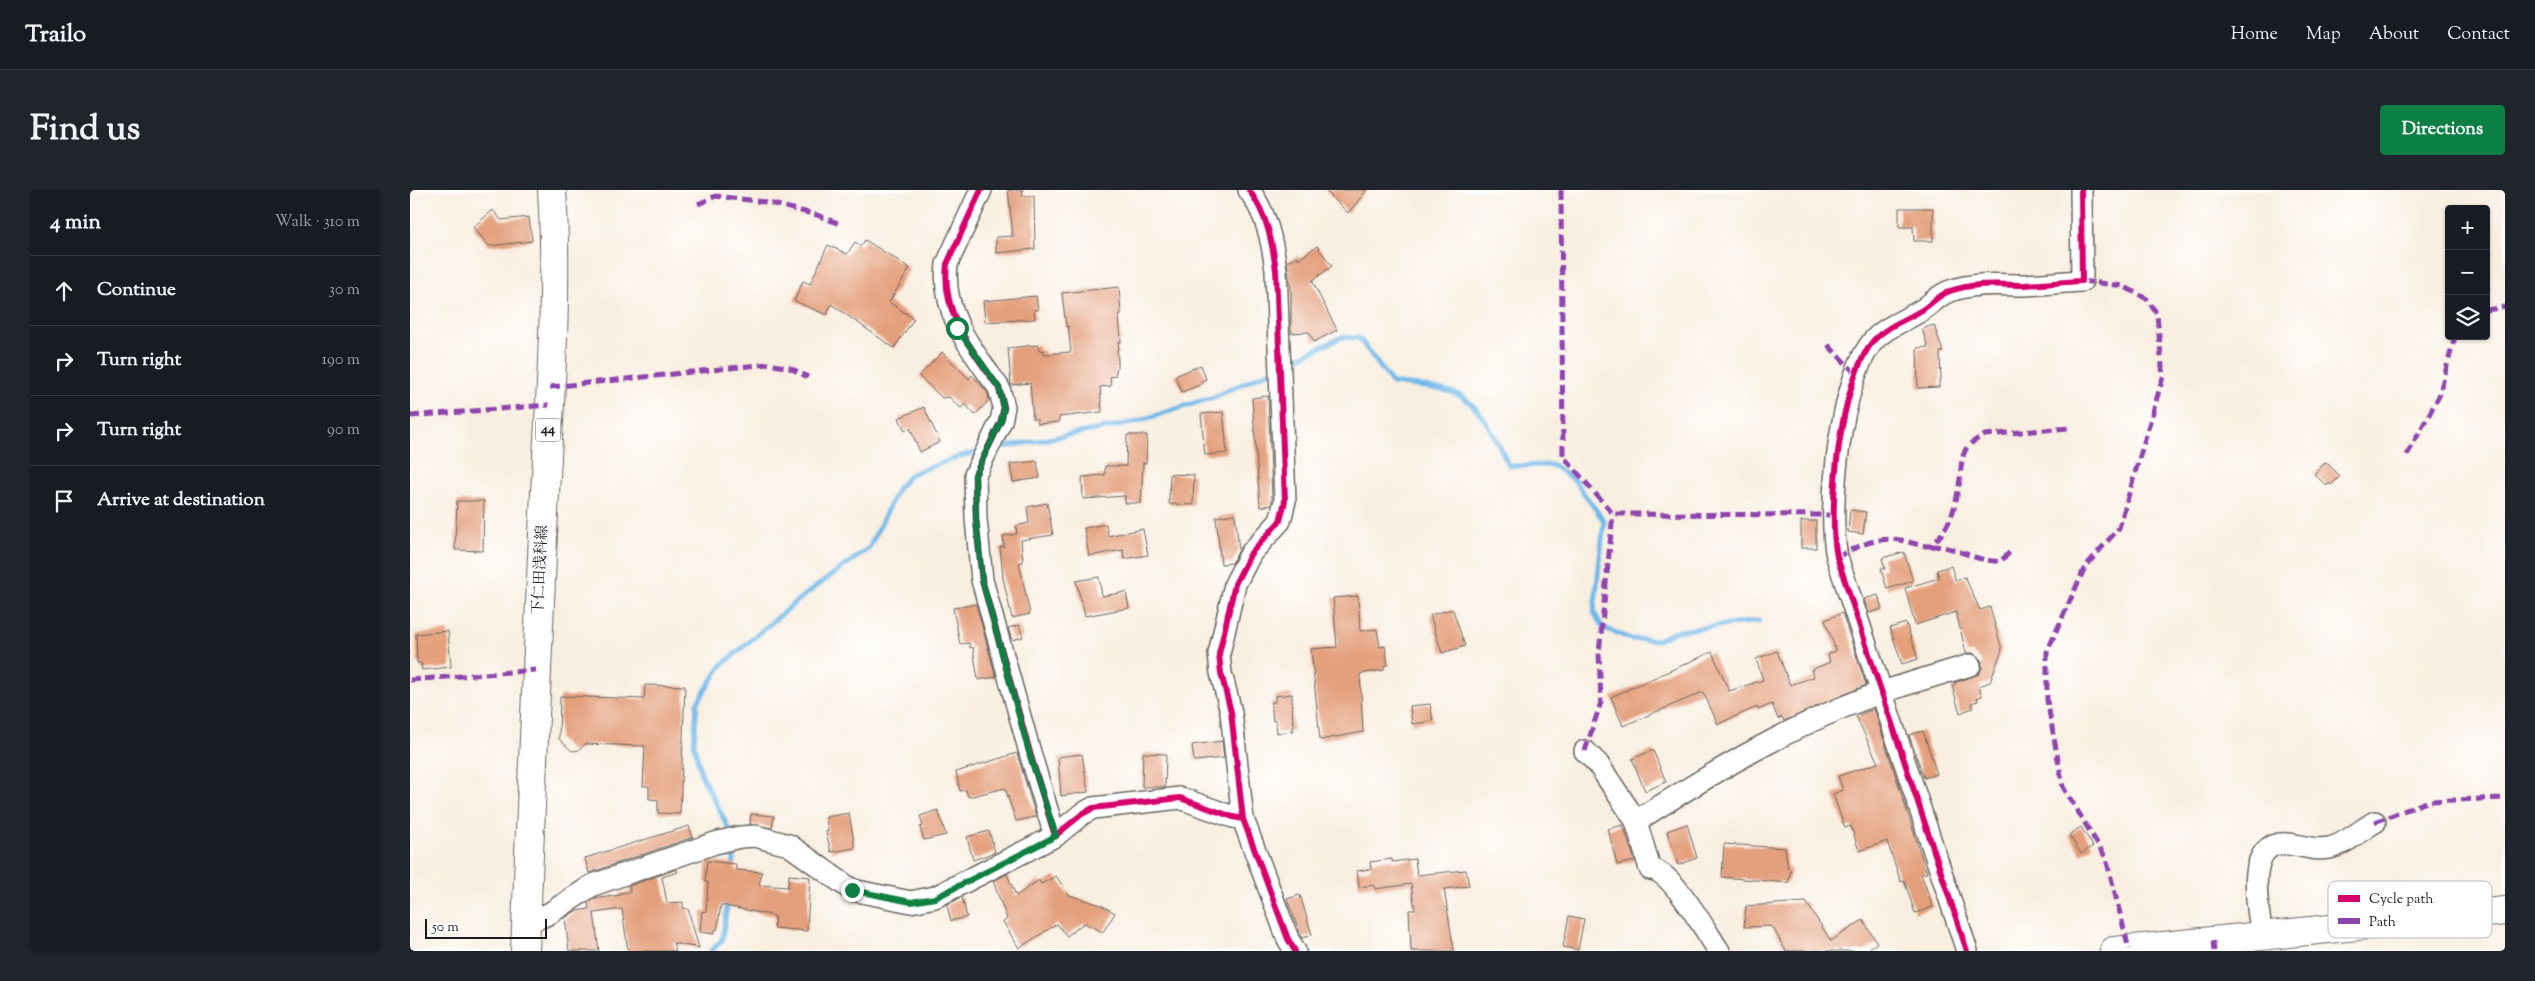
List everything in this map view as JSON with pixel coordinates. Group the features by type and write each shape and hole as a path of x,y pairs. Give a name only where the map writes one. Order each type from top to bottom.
{"main road":[{"name":"下仁田浅科線","path":"525,951 550,387 554,267 552,190"},
{"path":"2492,912 2505,911"},
{"path":"2114,951 2328,929"}],"street":[{"path":"981,190 947,264 946,275 950,303 957,328 999,388 1003,398 1001,421 975,475 974,491 982,580 1030,756 1056,836"},
{"path":"1249,190 1271,234 1276,270 1285,467 1284,511 1280,521 1251,553 1235,584 1219,654 1221,673 1232,712 1243,819 1288,939 1296,951"},
{"path":"1967,951 1834,544 1833,500 1846,408 1865,354 1874,340 1888,328 1921,311 1947,291 1976,284 2026,285 2082,281 2080,190"},
{"path":"1636,821 1756,750 1810,723 1881,692 1970,665"},
{"path":"1585,751 1598,764 1636,821 1650,869 1659,871 1665,876 1685,900 1719,951"},
{"path":"526,918 539,918 550,914 593,884 715,843 740,837 755,836 789,845 852,890 911,902 935,898 1056,836 1082,814 1093,808 1119,803 1180,798 1188,799 1232,817 1243,819"},
{"path":"2262,936 2257,870 2259,859 2265,850 2275,845 2287,844 2306,848 2332,848 2375,822"}],"building":[{"path":"1008,190 1023,190 1022,196 1034,196 1035,249 996,253 996,237 1013,236"},
{"path":"1325,190 1367,190 1348,213"},
{"path":"1899,208 1933,208 1933,241 1914,241 1913,227 1899,227"},
{"path":"493,210 501,220 529,217 532,241 489,246 473,227"},
{"path":"865,240 910,268 889,302 914,319 894,348 831,304 827,315 794,301 803,281 810,284 828,245 847,254 855,242 861,246"},
{"path":"1317,246 1332,266 1312,281 1337,330 1314,342 1309,332 1291,333 1291,290 1287,262 1298,256 1299,259"},
{"path":"1119,287 1121,342 1118,342 1118,362 1115,376 1110,377 1111,386 1100,387 1102,412 1059,417 1059,422 1038,424 1037,419 1033,419 1030,383 1011,385 1008,348 1038,345 1039,351 1044,350 1044,354 1071,352 1062,293"},
{"path":"1036,296 1038,310 1034,310 1035,319 985,322 983,301"},
{"path":"1934,325 1943,352 1940,352 1941,380 1939,380 1939,387 1918,388 1917,348 1928,347 1922,329"},
{"path":"942,352 969,379 972,375 988,393 989,400 975,415 965,404 961,408 949,397 942,398 919,376"},
{"path":"1201,365 1206,379 1200,382 1202,384 1182,392 1175,376"},
{"path":"1268,396 1272,500 1271,505 1260,507 1252,398"},
{"path":"924,407 940,442 920,452 910,428 905,431 899,418"},
{"path":"1223,412 1227,453 1205,455 1201,414"},
{"path":"1127,435 1147,435 1146,463 1143,463 1141,503 1125,503 1125,496 1083,499 1082,477 1105,475 1105,466 1126,466"},
{"path":"1037,461 1040,478 1013,482 1010,464"},
{"path":"2326,462 2340,476 2331,485 2329,483 2327,486 2314,474"},
{"path":"1170,474 1194,475 1193,505 1169,504"},
{"path":"457,501 484,501 483,551 455,550"},
{"path":"1047,503 1053,535 1021,540 1023,562 1019,563 1030,614 1012,618 1003,578 1000,547 1004,547 1003,536 1017,534 1016,526 1029,523 1027,507"},
{"path":"1850,510 1866,512 1863,534 1848,532"},
{"path":"1235,514 1239,550 1232,563 1221,564 1216,517"},
{"path":"1801,521 1816,521 1816,548 1801,548"},
{"path":"1106,524 1108,536 1143,529 1148,555 1124,559 1123,550 1089,556 1084,528"},
{"path":"1904,552 1913,581 1887,589 1881,569 1885,569 1882,558"},
{"path":"1951,566 1956,581 1965,577 1980,610 1990,607 2002,650 1990,682 1979,686 1982,696 1977,698 1978,701 1971,703 1973,708 1960,713 1952,686 1955,685 1954,683 1979,674 1982,668 1982,661 1973,653 1966,653 1956,612 1915,625 1905,588 1939,578 1937,570"},
{"path":"1099,577 1102,596 1126,592 1129,608 1085,616 1076,581"},
{"path":"1878,595 1882,609 1869,613 1864,599"},
{"path":"1358,596 1360,631 1377,629 1380,647 1385,646 1388,665 1384,666 1384,670 1360,674 1363,732 1320,740 1311,649 1337,647 1333,598"},
{"path":"976,604 996,677 978,680 973,647 970,648 969,643 960,644 953,608"},
{"path":"1453,610 1465,646 1442,653 1430,615"},
{"path":"1842,613 1866,685 1784,721 1782,717 1778,719 1772,704 1758,710 1757,707 1718,724 1703,692 1623,726 1611,697 1712,652 1729,691 1763,680 1756,659 1777,651 1790,685 1814,677 1811,670 1830,662 1828,654 1836,651 1825,620"},
{"path":"1906,623 1918,659 1902,664 1890,628"},
{"path":"1019,625 1023,637 1012,640 1008,628"},
{"path":"448,631 451,667 422,670 421,663 417,663 416,634"},
{"path":"645,685 685,686 680,814 658,813 658,800 649,799 649,786 643,786 645,746 585,744 579,750 572,751 559,739 560,696 644,699"},
{"path":"1292,694 1293,731 1277,733 1276,721 1273,721 1271,702 1275,702 1275,696"},
{"path":"1430,704 1433,721 1412,724 1410,706"},
{"path":"1874,709 1927,873 1921,874 1933,907 1915,913 1904,880 1901,882 1887,841 1859,851 1851,826 1845,828 1833,794 1843,790 1838,776 1878,763 1856,716"},
{"path":"1923,731 1937,774 1924,778 1909,735"},
{"path":"1222,741 1224,758 1194,761 1192,745"},
{"path":"1653,750 1666,782 1645,791 1632,759"},
{"path":"1017,753 1036,817 1016,821 1005,788 968,797 966,790 960,791 956,772"},
{"path":"1143,753 1166,754 1165,787 1142,787"},
{"path":"1082,754 1088,792 1061,796 1058,757"},
{"path":"938,810 946,835 924,840 920,827 923,826 920,816"},
{"path":"849,813 855,848 831,852 826,832 828,831 826,817"},
{"path":"751,814 774,816 772,828 750,824"},
{"path":"1687,824 1697,858 1678,865 1667,831"},
{"path":"1623,825 1635,861 1617,865 1608,829"},
{"path":"689,826 693,837 589,873 585,858"},
{"path":"2081,827 2093,846 2081,854 2069,835"},
{"path":"989,831 995,852 973,860 967,837"},
{"path":"1724,844 1785,848 1788,869 1791,870 1788,883 1722,877"},
{"path":"1392,859 1392,862 1415,859 1417,875 1466,870 1469,886 1444,889 1454,951 1411,951 1409,910 1415,910 1411,884 1375,889 1374,885 1359,887 1357,871 1371,869 1370,862"},
{"path":"707,861 736,864 736,870 762,872 759,885 788,887 789,875 810,877 807,931 774,928 775,916 721,905 717,930 714,930 714,934 700,932 702,911 706,912 708,882 705,882"},
{"path":"677,869 678,872 662,877 667,903 683,902 683,908 688,909 699,948 673,943 676,951 628,951 622,909 594,913 599,951 569,951 565,918 576,911 589,909 588,903 594,899 630,892 629,886"},
{"path":"1007,874 1016,896 1039,880 1041,884 1056,876 1069,895 1101,905 1115,913 1103,932 1084,923 1067,936 1057,924 1019,948 1003,922 1007,919 993,881"},
{"path":"1300,895 1312,935 1302,938 1287,899"},
{"path":"962,897 967,917 951,921 947,905"},
{"path":"1806,902 1831,941 1863,920 1877,943 1865,951 1786,951 1772,926 1744,927 1746,906"},
{"path":"1569,916 1584,919 1578,950 1563,947"}],"waterway":[{"path":"1285,364 1342,337 1359,338 1392,383 1447,391 1463,397 1487,424 1509,466 1553,465 1574,480 1604,521 1594,612 1602,627 1631,639 1658,640 1676,631 1759,621"},
{"path":"994,449 1132,423 1214,397 1275,369"},
{"path":"730,831 701,774 694,744 697,703 721,666 798,600 869,548 898,488 911,474 964,455 980,452"},
{"path":"733,870 734,858"},
{"path":"711,951 722,940 728,900"}],"marked path":[{"path":"1561,190 1563,456 1613,514 1833,515"},
{"path":"698,204 716,196 765,202 817,215 840,224"},
{"path":"2082,281 2123,286 2147,299 2157,314 2163,377 2119,528 2085,567 2047,652 2047,700 2063,787 2106,858 2129,949"},
{"path":"2490,309 2505,307"},
{"path":"2407,455 2439,396 2454,340"},
{"path":"1828,345 1857,375"},
{"path":"550,387 768,364 790,368 808,377"},
{"path":"410,416 549,405"},
{"path":"1837,557 1859,546 1891,539 1930,546 1948,524 1958,489 1963,456 1966,449 1972,443 1985,435 2069,428"},
{"path":"1585,751 1601,702 1599,653 1613,514"},
{"path":"1930,546 1949,548 1992,561 2001,561 2010,552"},
{"path":"410,680 536,670"},
{"path":"2375,822 2429,801 2505,798"},
{"path":"2213,941 2214,951"}],"cycle path":[{"path":"981,190 947,264 946,282 954,315 969,345 999,388 1004,407 1001,421 975,475 976,519 982,580 1055,836 1082,814 1093,808 1180,798 1243,819 1288,939 1295,951"},
{"path":"1243,819 1231,712 1221,673 1219,654 1235,584 1251,553 1280,521 1285,501 1276,270 1268,228 1249,190"},
{"path":"1967,951 1837,557 1834,535 1834,508 1839,445 1852,383 1862,359 1879,335 1922,310 1943,294 1960,288 1978,285 2025,285 2082,281 2081,190"}],"route":[{"path":"852,890 869,895 911,902 935,898 1056,836 1030,756 982,580 974,491 975,475 978,465 1001,421 1004,408 1003,398 999,388 957,328"}]}
